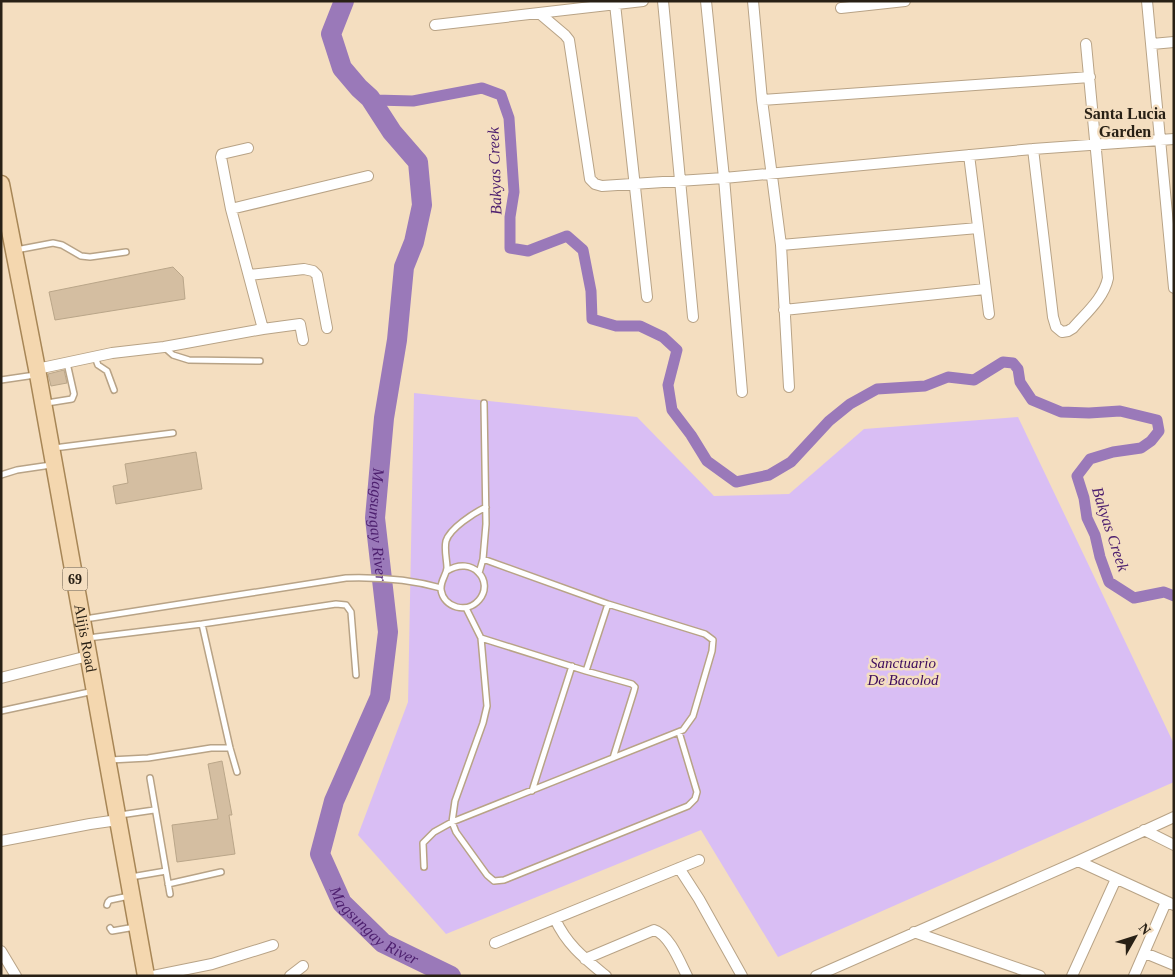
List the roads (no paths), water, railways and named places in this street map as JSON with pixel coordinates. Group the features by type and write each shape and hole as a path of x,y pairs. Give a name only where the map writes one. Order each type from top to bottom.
{"main road":[{"name":"Alijis Road","path":"1,184 8,252 43,403 146,976"}],"street":[{"path":"435,25 643,1"},
{"path":"663,1 679,182 694,317"},
{"path":"706,1 724,178 742,392"},
{"path":"753,1 762,100 781,245 789,388"},
{"path":"841,8 905,1"},
{"path":"1147,1 1174,288"},
{"path":"615,4 647,298"},
{"path":"539,13 569,40 590,179 595,184 602,186 679,182 1033,149 1174,140"},
{"path":"1152,44 1174,42"},
{"path":"1033,149 1054,317 1056,327 1062,332 1068,331 1074,328 1100,296 1106,287 1108,278 1086,44"},
{"path":"762,100 1090,76"},
{"path":"248,148 226,152 221,157 231,208 262,329"},
{"path":"969,155 989,314"},
{"path":"231,208 368,176"},
{"path":"781,245 978,228"},
{"path":"249,275 304,269 313,271 317,275 327,328"},
{"path":"784,310 985,289"},
{"path":"37,372 94,356 164,347 300,324 303,340"},
{"path":"1,678 88,656"},
{"path":"816,976 1174,817"},
{"path":"1,842 118,818"},
{"path":"1144,830 1174,845"},
{"path":"495,943 699,860"},
{"path":"1078,861 1170,904 1134,976"},
{"path":"679,868 699,899 742,976"},
{"path":"1072,976 1116,879"},
{"path":"555,919 572,947 606,976"},
{"path":"585,959 654,930 667,939 687,976"},
{"path":"914,932 1040,976"},
{"path":"153,976 212,964 273,945"},
{"path":"1,951 16,976"},
{"path":"1145,953 1174,965"},
{"path":"290,976 302,966"}],"lane":[{"path":"8,252 53,243 62,245 80,256 90,257 126,252"},
{"path":"164,347 173,355 189,360 260,361"},
{"path":"94,356 98,365 107,371 114,390"},
{"path":"43,403 72,399 74,394 67,363"},
{"path":"1,380 37,372"},
{"path":"479,573 484,559 486,507 484,403"},
{"path":"51,448 173,433"},
{"path":"1,475 17,470 54,465"},
{"path":"447,571 446,542 449,536 469,516 486,507"},
{"path":"424,867 422,847 424,843 434,832 452,822 679,732 687,726 693,716 712,651 713,640 705,634 608,604 484,559"},
{"path":"454,566 472,567 479,573 483,581 484,590 481,599 474,605 466,608 457,608 449,604 443,597 440,588 442,579 447,571 454,566"},
{"path":"82,620 346,578 362,577 414,581 440,588"},
{"path":"85,639 336,604 346,605 351,612 356,675"},
{"path":"586,671 608,604"},
{"path":"466,608 481,638 487,706 483,723 455,801 452,822 456,832 487,875 494,881 504,880 688,806 695,800 697,792 679,732"},
{"path":"202,624 230,748 238,772"},
{"path":"481,638 632,684 635,687 614,758"},
{"path":"532,790 572,666"},
{"path":"1,711 94,690"},
{"path":"107,760 154,757 211,748 230,748"},
{"path":"150,778 170,894"},
{"path":"118,818 154,810"},
{"path":"128,877 166,871"},
{"path":"168,884 221,872"},
{"path":"108,905 110,900 132,896"},
{"path":"110,928 112,931 115,931 138,927"}],"waterway":[{"name":"Magsungay River","path":"344,1 331,34 342,68 370,98 392,132 418,162 422,205 414,242 404,267 397,340 384,418 375,518 388,632 380,697 334,801 320,854 342,903 383,943 451,976"},
{"name":"Bakyas Creek","path":"370,98 375,100 413,101 482,88 501,95 509,118 514,192 510,217 510,248 528,251 567,236 583,250 591,291 592,319 616,326 640,326 663,337 677,350 668,385 672,410 691,435 707,461 736,482 769,475 791,462 829,421 850,404 877,389 925,386 948,377 974,380 1003,362 1013,363 1018,369 1020,382 1032,400 1061,412 1120,411 1157,420 1159,431 1151,441 1141,448 1113,452 1090,459 1077,476 1084,498 1087,518 1095,535 1109,582 1134,598 1164,592 1174,596"}],"district":[{"name":"Santa Lucia Garden","path":"1125,122"}],"park label":[{"name":"Sanctuario De Bacolod","path":"903,672"}]}
